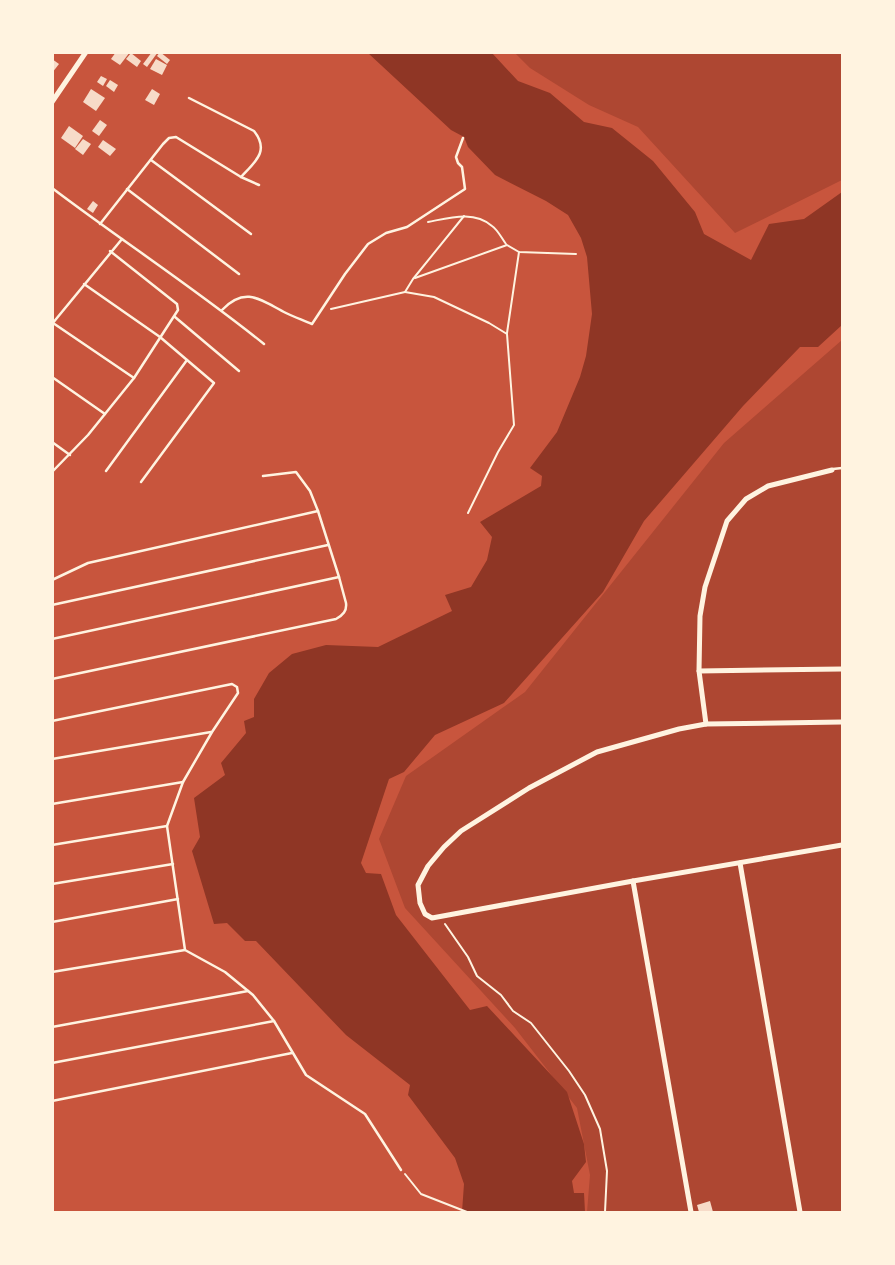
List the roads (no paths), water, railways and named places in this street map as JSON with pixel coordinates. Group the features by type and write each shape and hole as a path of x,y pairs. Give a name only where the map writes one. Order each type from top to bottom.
{"street":[{"path":"52,102 86,52"},
{"path":"706,724 699,671 700,616 705,587 727,521 746,499 768,486 832,470"},
{"path":"699,671 842,670"},
{"path":"842,722 706,724 679,728 597,752 529,788 461,831 428,866 418,885 420,903 425,914 432,918 842,845"},
{"path":"740,863 800,1212"},
{"path":"633,881 691,1212"}],"lane":[{"path":"190,98 254,131 260,139 262,149 256,161 241,177"},
{"path":"100,224 169,138 176,138 259,186"},
{"path":"222,310 230,302 238,298 262,299 286,313 312,324 345,274 368,244 386,233 406,227 466,189 462,168 456,157 463,138"},
{"path":"151,160 251,234"},
{"path":"52,188 222,310 264,344"},
{"path":"128,189 239,274"},
{"path":"122,238 53,323 134,378"},
{"path":"52,472 70,455 134,378 178,310 177,304 110,251"},
{"path":"84,284 160,337 214,383 141,482"},
{"path":"175,317 239,370"},
{"path":"106,471 187,360"},
{"path":"52,377 105,414"},
{"path":"52,442 70,455"},
{"path":"832,470 842,468"},
{"path":"52,679 336,619 341,616 346,607 339,576 310,491 296,472 263,476"},
{"path":"52,580 88,563 318,511"},
{"path":"52,605 328,544"},
{"path":"52,639 339,576"},
{"path":"52,721 232,684 237,687 238,693 212,732 183,782 167,826 185,950"},
{"path":"52,759 212,732"},
{"path":"52,804 183,782"},
{"path":"52,845 167,826"},
{"path":"52,884 173,864"},
{"path":"52,922 178,899"},
{"path":"52,972 185,950 225,972 248,991 274,1021 306,1075 365,1114 401,1170"},
{"path":"52,1027 248,991"},
{"path":"52,1063 274,1021"},
{"path":"52,1101 292,1053"}]}
